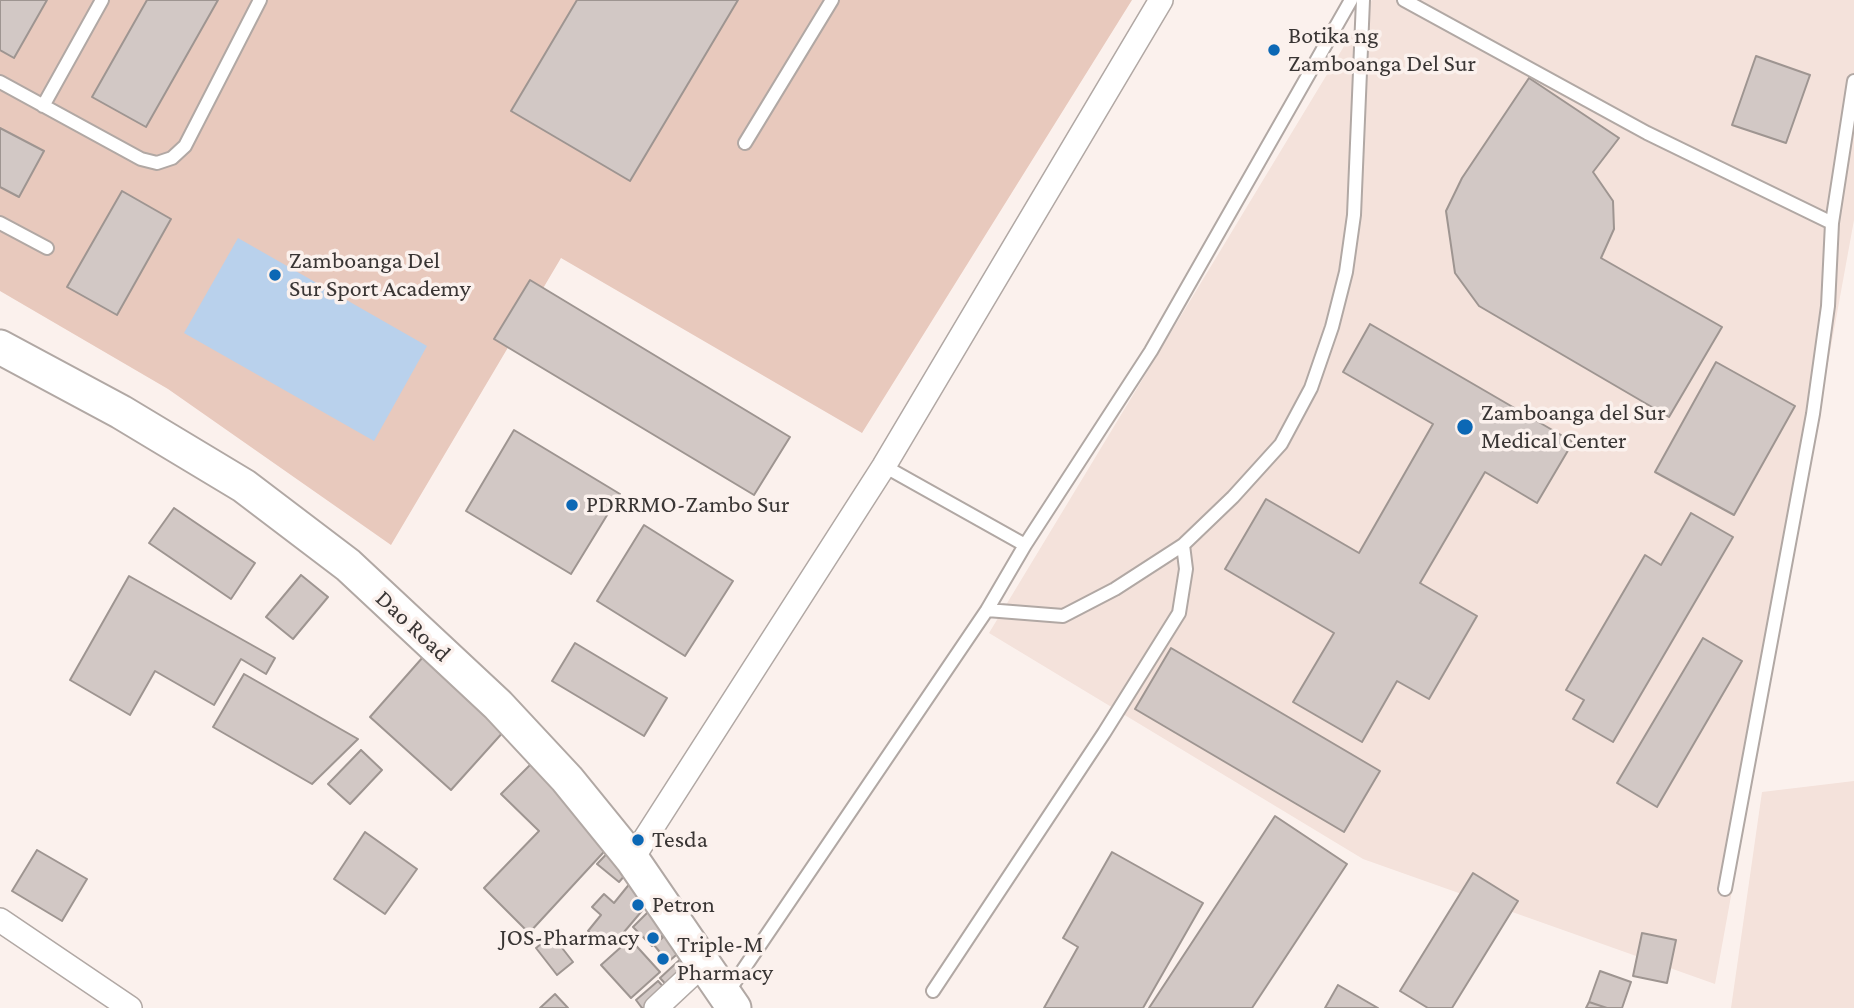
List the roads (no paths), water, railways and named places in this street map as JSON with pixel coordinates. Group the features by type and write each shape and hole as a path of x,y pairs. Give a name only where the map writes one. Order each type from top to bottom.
{"street":[{"path":"632,859 884,466 1161,0"},
{"name":"Dao Road","path":"0,346 121,412 244,486 348,565 498,705 567,779 632,859 730,1002"},
{"path":"0,920 130,1008"},
{"path":"656,1008 704,962"}],"lane":[{"path":"43,106 102,0"},
{"path":"0,82 141,159 157,163 172,158 184,146 260,0"},
{"path":"745,143 832,0"},
{"path":"730,1002 987,610 1025,545 1151,351 1351,0"},
{"path":"987,610 1063,616 1115,589 1183,545 1233,497 1281,444 1311,388 1328,339 1346,272 1354,215 1363,0"},
{"path":"1404,0 1647,133 1832,223"},
{"path":"1725,889 1813,414 1828,306 1832,223 1854,81"},
{"path":"0,223 47,248"},
{"path":"884,466 1025,545"},
{"path":"933,991 1104,733 1179,613 1186,569 1183,545"}],"water":[{"path":"238,238 427,346 374,441 184,333"}],"place":[{"name":"Botika ng Zamboanga Del Sur","path":"1274,50"},
{"name":"Zamboanga Del Sur Sport Academy","path":"275,275"},
{"name":"Zamboanga del Sur Medical Center","path":"1465,427"},
{"name":"PDRRMO-Zambo Sur","path":"572,505"},
{"name":"Tesda","path":"638,840"},
{"name":"Petron","path":"638,905"},
{"name":"JOS-Pharmacy","path":"653,938"},
{"name":"Triple-M Pharmacy","path":"663,959"}]}
